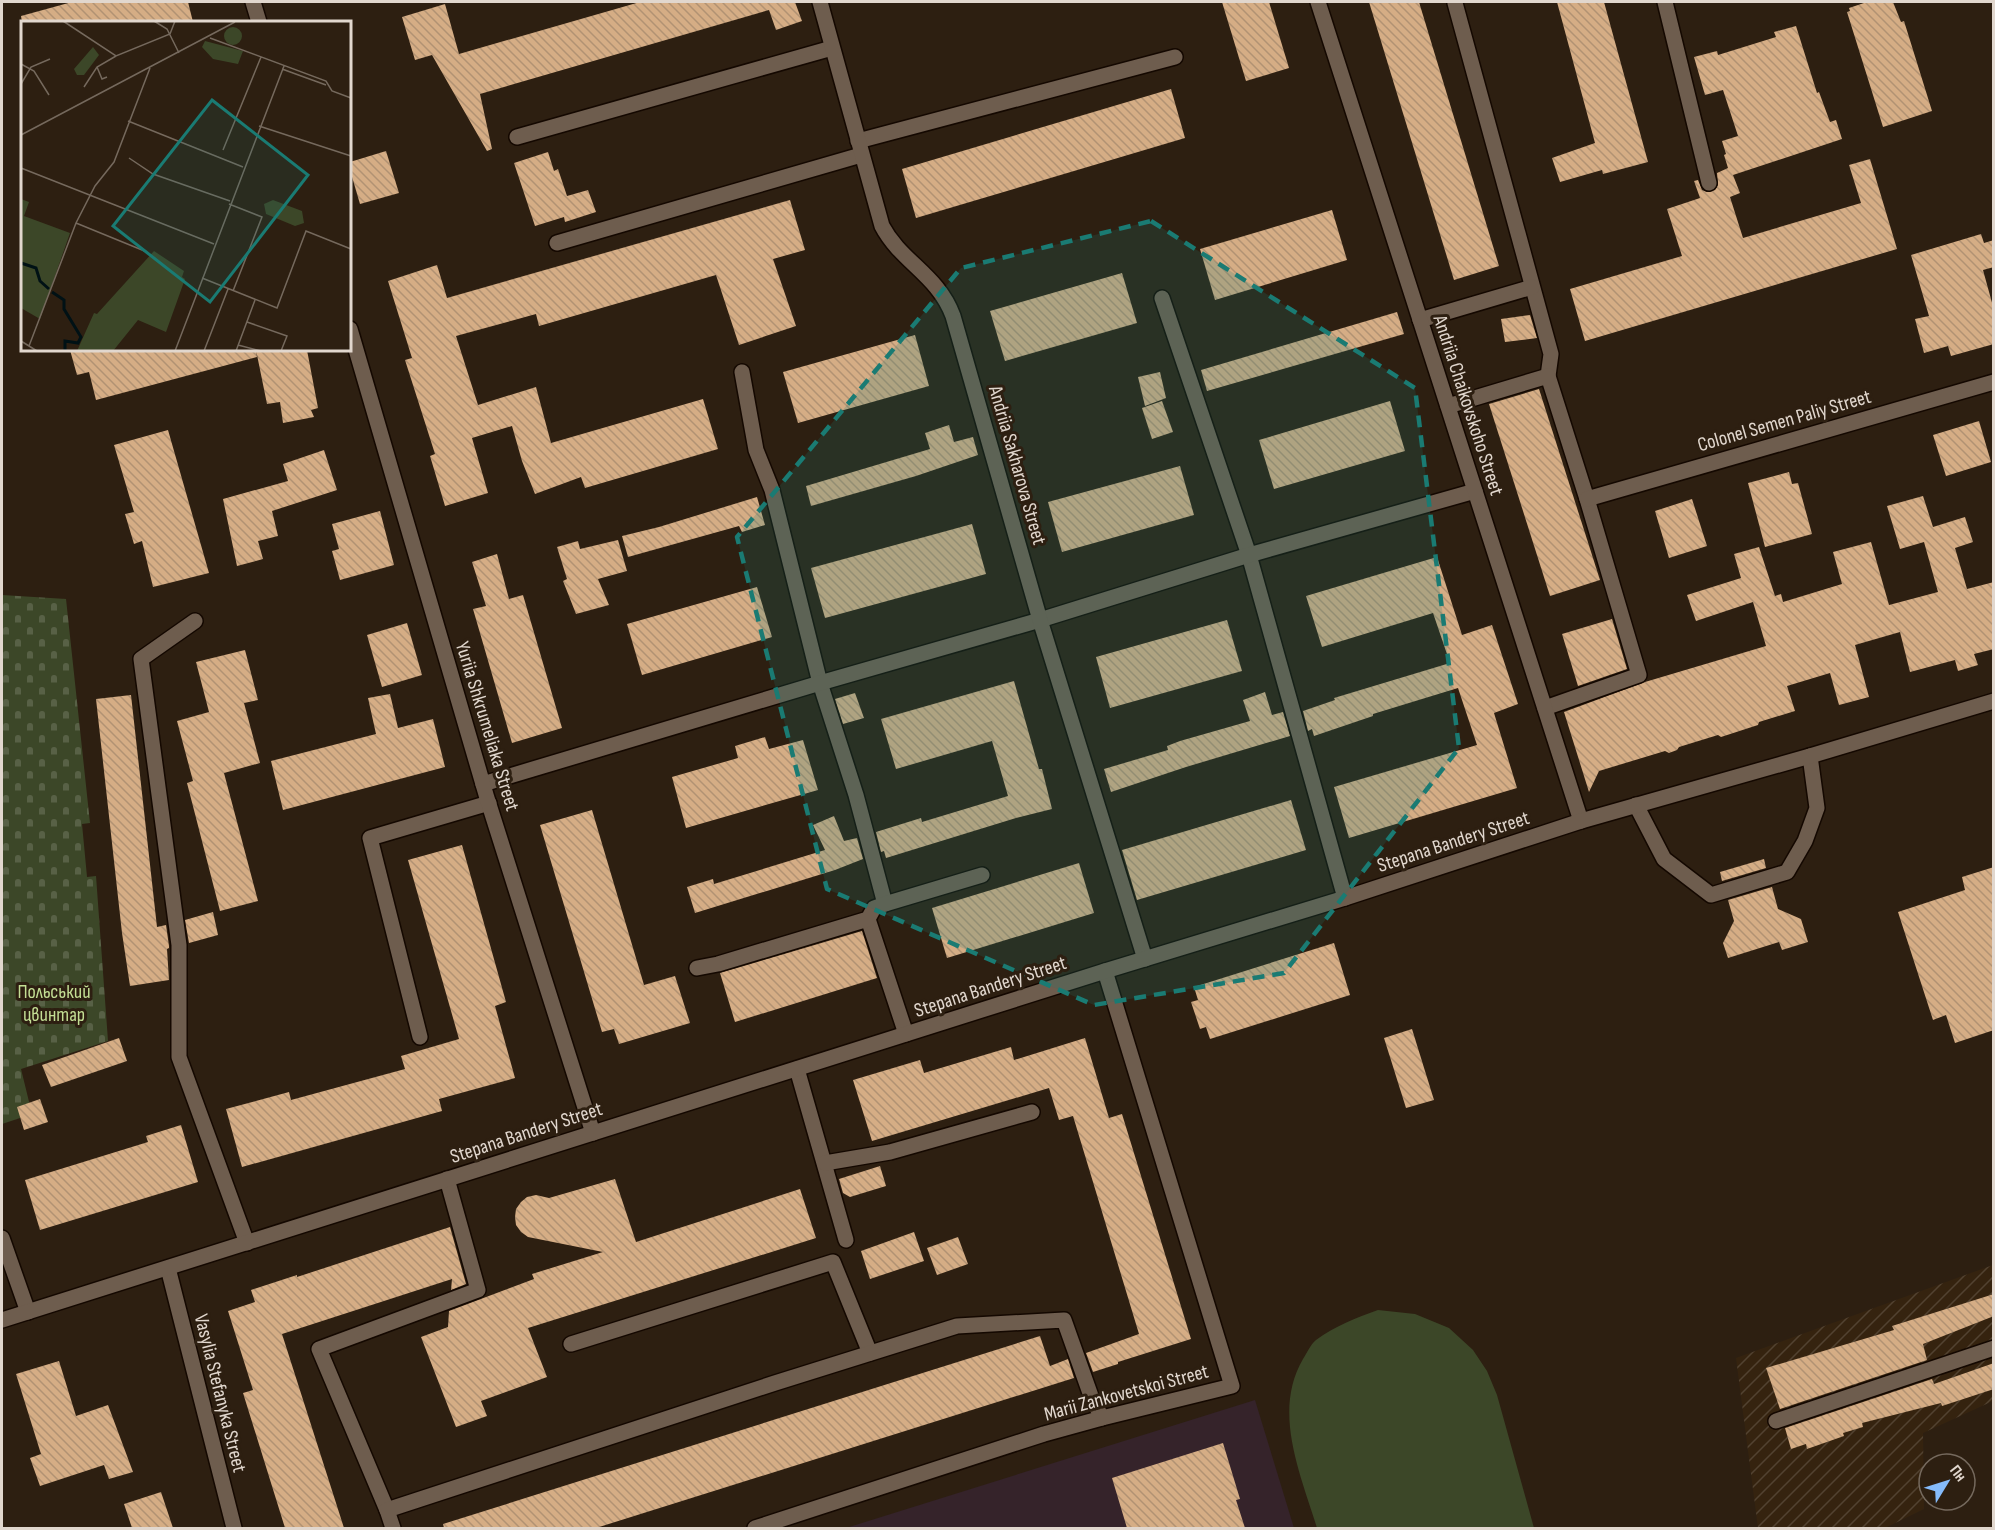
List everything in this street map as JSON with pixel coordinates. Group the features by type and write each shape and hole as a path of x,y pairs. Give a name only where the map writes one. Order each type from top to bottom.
{"street":[{"path":"253,2 259,21"},
{"name":"Andriia Sakharova Street","path":"820,2 877,210 886,233 898,248 937,285 948,302 1040,620 1145,959"},
{"name":"Andriia Chaikovskoho Street","path":"1318,2 1581,821"},
{"path":"1665,2 1709,183"},
{"path":"1455,3 1551,354 1548,376 1639,675 1545,708"},
{"path":"517,137 832,48"},
{"path":"557,243 860,148 1175,57"},
{"path":"1420,320 1532,287"},
{"path":"1162,298 1249,555 1345,898"},
{"name":"Yuriia Shkrumeliaka Street","path":"351,332 483,784 593,1133"},
{"path":"742,372 756,450 772,490 820,683 856,795 885,904"},
{"path":"1448,406 1548,376"},
{"name":"Colonel Semen Paliy Street","path":"1587,499 1994,382"},
{"path":"483,784 1040,620 1249,555 1475,491"},
{"path":"195,621 141,659 179,945 179,1057 247,1243"},
{"name":"Stepana Bandery Street","path":"2,1320 1105,971 1345,898 1581,821 1994,701"},
{"path":"1636,805 1664,859 1712,895 1787,872 1805,841 1817,807 1810,756"},
{"path":"420,1037 370,838 489,803"},
{"path":"697,968 718,964 868,919 874,908 982,876"},
{"path":"868,919 906,1034"},
{"name":"Marii Zankovetskoi Street","path":"755,1528 1044,1434 1232,1386 1105,971"},
{"path":"797,1069 846,1240"},
{"path":"825,1163 890,1152 1032,1112"},
{"path":"393,1528 319,1349 478,1290 447,1179"},
{"path":"2,1238 28,1312"},
{"path":"571,1344 833,1262 870,1353"},
{"name":"Vasylia Stefanyka Street","path":"168,1268 234,1528"},
{"path":"387,1510 957,1326 1064,1320 1091,1396 1102,1418"},
{"path":"1776,1421 1994,1348"}],"highlighted area":[{"path":"1151,221 1415,388 1459,748 1284,973 1094,1005 827,889 737,537 961,268"}],"shaded area":[{"path":"1993,1265 1993,1401 1923,1433 1923,1452 1917,1452 1918,1512 1885,1528 1758,1528 1736,1358"},
{"path":"1255,1400 1294,1528 846,1528"}],"green space":[{"name":"Польський цвинтар","path":"2,595 66,599 90,823 82,824 87,877 96,876 108,1041 21,1069 32,1114 2,1124"},
{"path":"1378,1310 1415,1314 1449,1328 1473,1350 1487,1371 1497,1395 1534,1528 1317,1528 1292,1444 1290,1400 1294,1379 1303,1359 1316,1340 1338,1326"}],"building":[{"path":"72,2 188,2 193,21 22,21 21,16"},
{"path":"640,2 795,2 802,21 776,30 769,10 480,94 492,149 487,151 432,55 415,60 402,17 445,4 459,54"},
{"path":"1222,2 1269,2 1289,68 1246,81"},
{"path":"1369,2 1419,2 1499,266 1454,280"},
{"path":"1557,2 1604,2 1648,162 1603,174 1602,170 1560,182 1552,158 1595,143"},
{"path":"1867,2 1893,2 1901,22 1904,21 1932,111 1883,127 1847,12 1850,11 1849,8"},
{"path":"1796,26 1817,93 1819,92 1830,122 1836,120 1842,139 1733,175 1740,193 1730,197 1743,238 1861,203 1849,165 1870,159 1897,249 1585,341 1570,289 1682,256 1667,209 1700,198 1694,181 1698,180 1702,190 1707,192 1715,190 1718,185 1717,173 1728,168 1722,141 1738,136 1723,90 1705,95 1694,57 1717,51 1718,55 1776,37 1774,32"},
{"path":"1171,89 1185,138 916,218 902,169"},
{"path":"386,151 399,193 360,204 351,173 351,162"},
{"path":"548,152 554,171 558,169 567,196 588,190 596,212 565,222 564,217 535,226 514,163"},
{"path":"790,200 805,250 773,259 796,326 739,345 716,275 539,326 536,314 456,336 478,405 536,387 551,443 703,399 718,449 585,488 581,477 535,494 512,426 472,438 488,493 445,506 430,456 435,454 405,360 412,358 388,281 437,265 447,298"},
{"path":"1332,210 1347,260 1215,300 1200,249"},
{"path":"1981,234 1984,243 1994,240 1994,267 1983,270 1994,310 1994,344 1951,356 1948,346 1924,353 1915,319 1929,316 1911,255"},
{"path":"1122,273 1137,323 1005,361 990,311"},
{"path":"1397,312 1404,334 1207,391 1201,370"},
{"path":"1530,315 1537,338 1505,342 1501,319"},
{"path":"915,335 929,386 798,423 783,372"},
{"path":"70,351 256,351 257,357 96,400 89,372 77,375"},
{"path":"256,351 307,351 318,408 311,410 314,417 283,423 280,402 267,404"},
{"path":"1160,372 1166,398 1145,406 1138,377"},
{"path":"1539,389 1600,580 1550,596 1489,404"},
{"path":"1162,401 1173,432 1152,439 1142,408"},
{"path":"1390,401 1405,451 1274,489 1259,440"},
{"path":"1979,421 1991,462 1946,476 1933,435"},
{"path":"949,425 954,442 973,437 978,455 916,476 811,506 806,486 930,449 925,433"},
{"path":"168,430 209,573 153,587 142,541 134,544 125,514 134,512 114,445"},
{"path":"324,450 337,490 272,511 278,536 258,541 263,559 237,566 223,499 288,481 283,464"},
{"path":"1180,466 1194,515 1062,552 1048,502"},
{"path":"1789,472 1792,484 1798,483 1812,534 1765,547 1748,483"},
{"path":"1923,496 1933,527 1965,517 1973,542 1955,548 1967,589 1994,582 1994,649 1974,654 1978,665 1958,671 1955,660 1910,672 1900,632 1855,645 1869,697 1839,705 1830,673 1787,686 1795,711 1721,737 1718,735 1679,747 1669,753 1665,751 1599,771 1589,792 1564,712 1645,682 1766,646 1753,602 1696,621 1687,595 1741,578 1734,554 1759,547 1775,596 1781,594 1783,602 1842,584 1833,552 1871,542 1889,605 1938,592 1924,542 1900,549 1887,506"},
{"path":"757,497 765,525 742,532 739,526 628,557 622,536"},
{"path":"1692,499 1707,546 1669,558 1655,511"},
{"path":"380,511 394,565 340,580 332,551 339,549 332,524"},
{"path":"972,524 986,574 825,618 811,568"},
{"path":"618,540 627,571 598,579 609,605 576,614 563,581 567,579 557,547 578,541 580,549"},
{"path":"497,554 509,599 523,595 562,728 512,743 473,609 486,606 472,562"},
{"path":"1437,557 1462,635 1492,625 1518,704 1494,713 1517,788 1349,838 1334,787 1477,745 1458,688 1373,714 1373,716 1314,736 1312,729 1308,731 1303,711 1335,700 1334,698 1450,663 1433,613 1322,647 1306,596"},
{"path":"757,587 772,637 642,675 627,624"},
{"path":"1612,619 1627,669 1578,686 1562,634"},
{"path":"1227,620 1242,671 1110,708 1096,657"},
{"path":"407,623 422,675 382,687 367,635"},
{"path":"245,650 258,700 244,703 260,763 224,773 258,901 220,911 187,783 193,781 177,721 209,712 196,662"},
{"path":"1014,681 1052,809 886,858 884,851 881,852 876,832 921,818 922,822 1008,796 992,741 896,769 881,719"},
{"path":"1265,692 1272,715 1283,712 1290,736 1111,792 1104,769 1168,750 1167,746 1180,741 1250,721 1243,700"},
{"path":"855,693 864,718 843,724 835,699"},
{"path":"390,694 398,728 433,719 445,767 283,810 271,761 376,734 368,698"},
{"path":"131,695 157,927 166,925 169,946 167,949 169,980 130,986 96,699"},
{"path":"765,737 769,749 803,740 818,790 686,828 672,777 738,758 735,746"},
{"path":"1291,800 1306,850 1137,900 1122,850"},
{"path":"592,810 644,985 675,976 690,1023 619,1044 614,1029 602,1032 540,825"},
{"path":"834,816 844,841 857,838 863,859 835,870 695,913 687,887 713,879 714,884 825,850 813,825"},
{"path":"462,845 506,1002 495,1006 515,1078 439,1099 442,1111 242,1167 226,1109 289,1092 291,1100 405,1069 401,1056 459,1039 408,860"},
{"path":"1764,859 1766,868 1722,881 1720,872"},
{"path":"1079,863 1094,913 947,958 932,908"},
{"path":"1994,867 1994,1030 1955,1043 1946,1015 1933,1020 1898,912 1965,890 1962,877"},
{"path":"1772,887 1778,909 1801,919 1808,942 1782,950 1779,942 1728,958 1723,943 1734,921 1728,900"},
{"path":"213,912 218,935 189,943 185,920"},
{"path":"862,931 877,978 735,1022 720,973"},
{"path":"1334,943 1350,995 1210,1039 1206,1027 1200,1029 1191,1002 1198,1000 1194,987"},
{"path":"1412,1029 1434,1100 1406,1108 1384,1038"},
{"path":"119,1038 127,1061 51,1087 42,1065"},
{"path":"1085,1038 1109,1118 1122,1114 1191,1339 1093,1372 1086,1353 1139,1334 1073,1116 1059,1120 1049,1088 872,1141 853,1080 920,1060 924,1073 1011,1047 1014,1060"},
{"path":"40,1099 48,1122 24,1130 17,1107"},
{"path":"181,1125 198,1182 40,1230 25,1180 148,1142 146,1136"},
{"path":"880,1166 886,1186 850,1197 843,1193 839,1179"},
{"path":"615,1179 636,1242 800,1189 816,1238 528,1328 547,1377 481,1401 487,1416 456,1427 421,1337 448,1327 449,1311 534,1279 532,1274 603,1252 528,1237 516,1225 516,1209 527,1197 536,1195 549,1198"},
{"path":"450,1227 466,1284 451,1290 452,1279 282,1334 344,1528 285,1528 243,1393 253,1390 228,1311 255,1302 251,1290"},
{"path":"914,1232 924,1261 870,1279 861,1251"},
{"path":"958,1237 968,1264 937,1275 927,1248"},
{"path":"1994,1294 1994,1316 1923,1344 1927,1360 1780,1409 1766,1368 1894,1330 1892,1326"},
{"path":"1040,1336 1050,1366 1068,1359 1074,1378 596,1528 444,1528 443,1524"},
{"path":"59,1361 76,1416 108,1405 133,1472 109,1479 104,1465 40,1486 30,1458 41,1454 16,1374"},
{"path":"1994,1363 1994,1389 1942,1406 1941,1403 1862,1423 1863,1427 1843,1433 1844,1436 1807,1449 1806,1444 1791,1449 1785,1428 1932,1379 1934,1384"},
{"path":"1223,1443 1240,1499 1236,1500 1245,1528 1127,1528 1112,1478"},
{"path":"161,1492 173,1528 132,1528 124,1504"}]}
